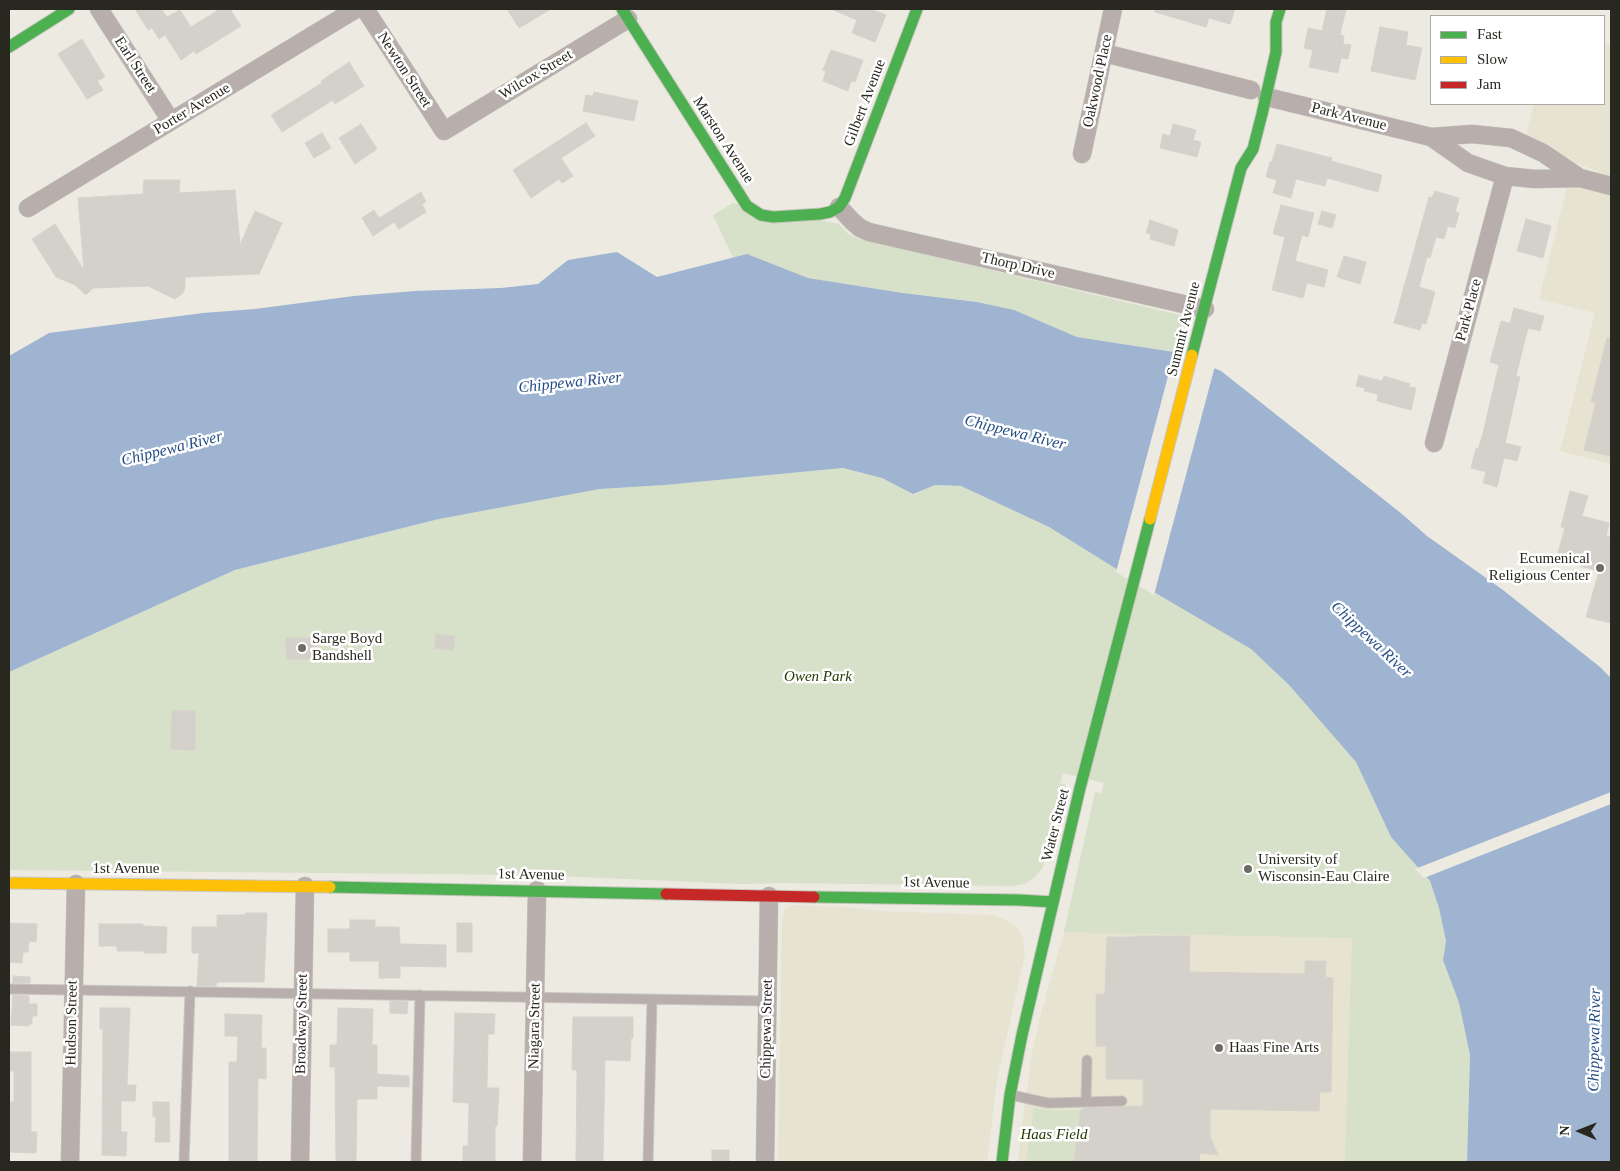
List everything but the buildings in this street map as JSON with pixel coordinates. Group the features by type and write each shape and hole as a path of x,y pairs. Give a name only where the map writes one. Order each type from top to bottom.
{"street":[{"path":"9,47 69,9"},
{"name":"Earl Street","path":"99,9 172,121"},
{"name":"Porter Avenue","path":"28,208 356,9"},
{"name":"Newton Street","path":"365,9 444,131"},
{"name":"Gilbert Avenue","path":"839,207 845,198 916,9"},
{"name":"Oakwood Place","path":"1082,154 1113,9"},
{"name":"Summit Avenue","path":"1266,38 1276,22 1280,9"},
{"name":"Wilcox Street","path":"444,131 625,14"},
{"name":"Marston Avenue","path":"625,14 747,206 761,215 772,217 820,214 830,212 839,207"},
{"name":"Summit Avenue","path":"1156,498 1241,168 1253,149 1255,92 1276,52 1276,22"},
{"name":"Park Avenue","path":"1104,53 1431,137 1472,134 1511,138 1543,153 1580,178"},
{"name":"Park Avenue","path":"1431,137 1468,163 1504,176 1535,180 1580,178 1611,186"},
{"name":"Summit Avenue","path":"1238,154 1241,168"},
{"name":"Park Place","path":"1434,443 1504,176"},
{"name":"Thorp Drive","path":"839,207 860,228 869,232 1203,316"},
{"name":"Water Street","path":"1002,1162 1010,1095 1052,902 1156,498"},
{"name":"1st Avenue","path":"9,883 305,886 769,896 922,897 1052,902"},
{"name":"Hudson Street","path":"70,1162 76,884"},
{"name":"Broadway Street","path":"300,1162 305,886"},
{"name":"Niagara Street","path":"532,1162 537,890"},
{"name":"Chippewa Street","path":"765,1162 769,896"}],"lane":[{"path":"9,989 768,1001"},
{"path":"184,1162 190,991"},
{"path":"416,1162 420,995"},
{"path":"648,1162 652,999"},
{"path":"1086,1101 1087,1060"},
{"path":"1010,1095 1048,1103 1122,1101"}],"shaded area":[{"path":"1605,44 1611,46 1611,464 1560,451 1595,313 1539,299 1567,187 1594,191 1598,171 1575,163 1546,147 1525,139 1534,105 1605,105"},
{"name":"University of Wisconsin-Eau Claire","path":"1251,649 1467,1162 1018,1162 1032,1053 1064,932 1095,792 1101,793"},
{"path":"792,905 845,907 879,911 991,915 1006,920 1018,928 1023,937 1025,954 997,1080 987,1162 778,1162 782,920 785,909"}],"green space":[{"path":"733,203 839,224 848,234 856,238 1184,316 1174,352 1077,337 1014,310 977,302 808,278 747,254 733,258 713,215"},
{"name":"Owen Park","path":"843,468 882,478 913,494 935,485 961,486 1049,527 1147,588 1251,649 1289,685 1356,762 1391,837 1430,881 1439,908 1446,941 1443,960 1459,1003 1470,1055 1467,1162 1345,1162 1352,938 1064,932 1095,792 1101,794 1104,783 1063,773 1060,783 1066,785 1042,869 1034,878 1024,884 1013,886 741,884 534,875 9,870 9,672 235,570 439,519 600,489 665,485"},
{"name":"Haas Field","path":"1034,1108 1058,1111 1081,1110 1074,1162 1026,1162"}],"water":[{"name":"Chippewa River","path":"617,252 657,277 747,254 808,278 977,302 1014,310 1077,337 1174,352 1221,371 1402,514 1427,536 1503,590 1600,667 1611,678 1611,1162 1467,1162 1470,1055 1459,1003 1443,960 1446,941 1439,908 1430,881 1391,837 1356,762 1289,685 1251,649 1147,588 1049,527 961,486 935,485 913,494 882,478 843,468 665,485 600,489 439,519 235,570 9,672 9,356 49,333 354,296 415,291 501,288 538,284 568,260"}],"pier":[{"path":"1175,350 1215,366 1154,595 1116,572"},
{"path":"1611,792 1611,804 1424,878 1415,869"}],"traffic: fast":[{"path":"9,47 69,9"},
{"path":"622,9 747,206 761,215 773,217 820,214 830,212 839,207 845,198 917,9"},
{"path":"1192,355 1241,168 1253,149 1262,114 1276,52 1276,22 1280,9"},
{"path":"1002,1162 1010,1095 1022,1035 1080,788 1150,519"},
{"path":"330,887 666,894"},
{"path":"814,897 1053,902"}],"traffic: slow":[{"path":"1150,519 1192,355"},
{"path":"9,883 330,887"}],"traffic: jam":[{"path":"666,894 814,897"}],"place":[{"name":"Ecumenical Religious Center","path":"1600,568"},
{"name":"Sarge Boyd Bandshell","path":"302,648"},
{"name":"University of Wisconsin-Eau Claire","path":"1248,869"},
{"name":"Haas Fine Arts","path":"1219,1048"}]}
